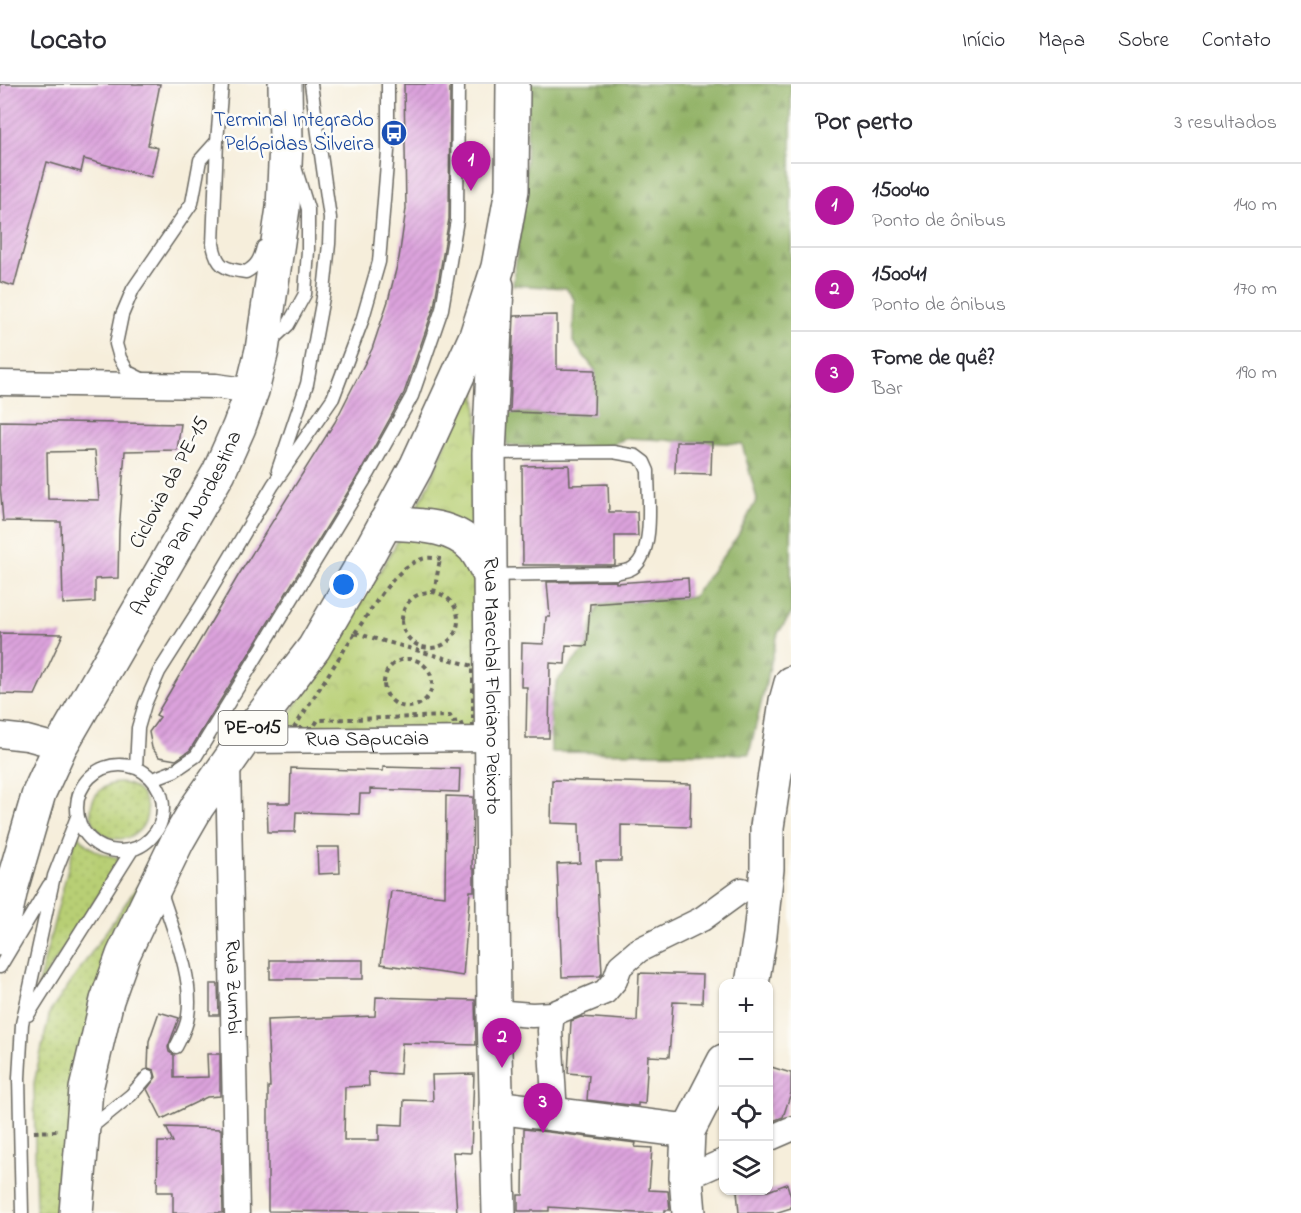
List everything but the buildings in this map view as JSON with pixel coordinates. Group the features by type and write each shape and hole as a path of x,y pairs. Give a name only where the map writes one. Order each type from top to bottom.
{"main road":[{"name":"Avenida Pan Nordestina","path":"0,939 11,889 39,793 60,747 219,472 252,391 262,351 283,208 286,143 285,84"},
{"name":"PE-015","path":"76,1213 86,1089 107,1000 123,955 178,840 236,752 314,648 416,467 476,336 498,267 512,190 513,84"},
{"name":"Rua Marechal Floriano Peixoto","path":"498,267 489,453 494,1012 499,1213"},
{"path":"385,523 440,528 459,537 473,548 490,576"},
{"path":"753,979 767,870 766,827 786,700 791,683"},
{"path":"689,1213 687,1156 719,1072"},
{"path":"496,1107 555,1115 687,1156"}],"street":[{"path":"0,383 216,386 252,391"},
{"path":"0,735 27,738 60,747"},
{"name":"Rua Sapucaia","path":"236,752 491,739"},
{"name":"Rua Zumbi","path":"236,752 237,1213"},
{"path":"494,1012 552,1014 605,992 615,981 620,966 639,950 702,919 742,890"},
{"path":"552,1014 550,1031 555,1115"},
{"path":"773,1137 791,1129"},
{"path":"687,1156 719,1160"}],"lane":[{"path":"222,84 213,244 216,258 224,268 246,272 250,270 261,258 266,232"},
{"path":"272,176 274,84"},
{"path":"273,485 307,384 324,292 329,244 330,218 311,84"},
{"path":"135,768 138,729 145,704 159,672 273,485 333,398 362,321 379,262 387,151 388,84"},
{"path":"153,779 174,771 196,756 369,473 412,396 442,309 454,237 458,205 458,84"},
{"path":"154,385 128,372 120,358 117,344 122,315 133,289 192,203 200,160 217,141"},
{"path":"489,453 613,452 636,456 644,462 648,471 648,543 642,557 633,568 616,573 490,576"},
{"path":"22,1213 19,1078 22,1024 54,876 77,817 79,796 88,778 100,770 116,767 135,768 153,779 164,806 162,820 155,833 145,843 132,849 118,851 104,848 92,841 83,830 77,817"},
{"path":"22,1024 132,849"},
{"path":"0,967 54,876"},
{"path":"158,880 189,988 186,1027 176,1047"},
{"path":"81,1133 131,1095 148,1076"}],"path":[{"path":"447,560 423,558 405,568 389,585 294,728 313,729 318,720 450,716 453,722 460,721 463,729 473,729 473,655"},
{"path":"434,593 440,559"},
{"path":"434,593 447,597 458,612 457,631 444,645 435,649 421,649 410,640 405,632 402,614 412,598 420,594 434,593"},
{"path":"355,633 421,649 473,666"},
{"path":"418,662 421,649"},
{"path":"406,660 418,662 427,669 430,676 430,692 420,704 408,707 397,705 391,700 384,686 387,671 398,662 406,660"},
{"path":"408,707 408,718"},
{"path":"19,1133 81,1133"}],"green space":[{"path":"529,84 791,84 791,614 778,633 749,754 551,752 550,706 557,681 587,646 595,614 601,603 693,597 737,537 757,499 742,444 628,438 601,448 507,445 502,420 507,412 593,415 595,370 573,342 574,299 566,288 513,285 525,187"},
{"path":"475,372 483,548 478,732 274,735 381,570 429,485"},
{"path":"119,783 130,785 139,791 145,800 147,811 145,822 139,831 130,837 119,839 108,837 99,831 93,822 91,811 93,800 99,791 108,785"},
{"path":"77,833 86,844 97,851 123,858 37,989"},
{"path":"144,877 68,1213 36,1213 34,1083 50,1012"}],"place":[{"name":"Terminal Integrado Pelópidas Silveira","path":"394,133"},
{"name":"150040","path":"471,191"},
{"name":"150041","path":"502,1068"},
{"name":"Fome de quê?","path":"543,1133"}]}
